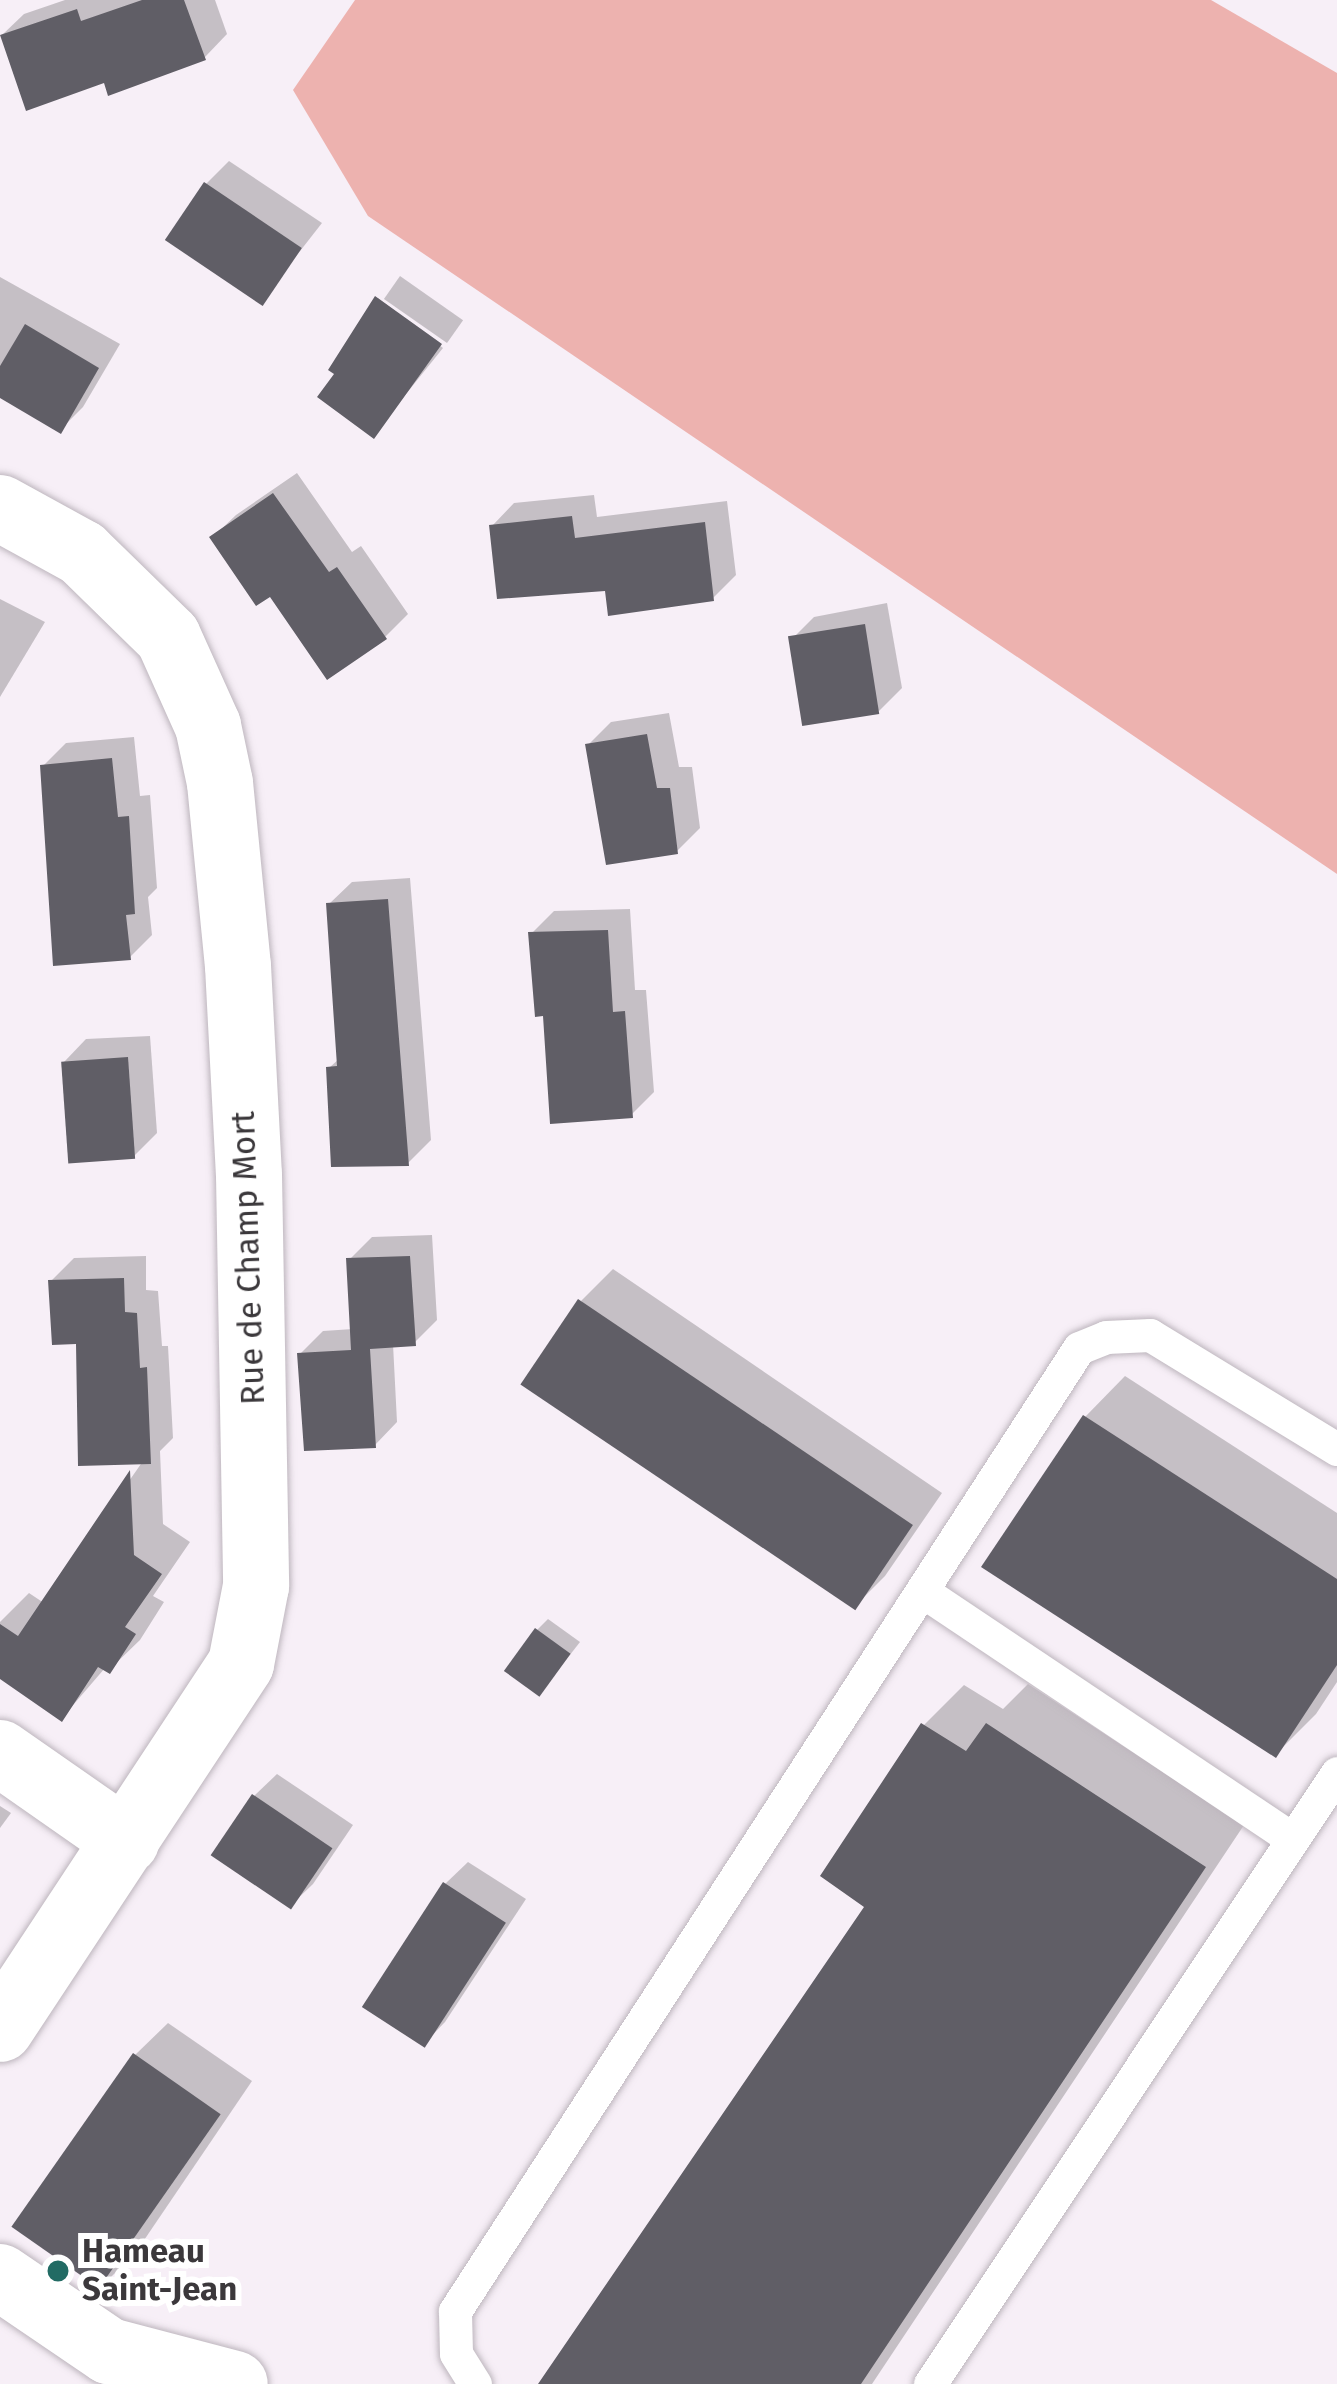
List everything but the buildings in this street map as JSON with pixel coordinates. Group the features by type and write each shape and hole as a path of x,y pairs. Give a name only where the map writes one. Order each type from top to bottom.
{"street":[{"name":"Rue de Champ Mort","path":"0,508 82,553 167,637 208,726 220,783 238,966 249,1174 256,1586 241,1664 0,2030"},
{"path":"0,1753 126,1841"},
{"path":"0,2276 109,2351 235,2384"}],"lane":[{"path":"476,2384 456,2353 455,2312 1079,1348 1106,1337 1150,1335 1337,1449"},
{"path":"922,1591 1293,1839"},
{"path":"930,2384 1337,1773"}],"shaded area":[{"path":"355,0 1211,0 1337,73 1337,874 368,216 293,90"}],"place":[{"name":"Hameau Saint-Jean","path":"58,2271"}]}
